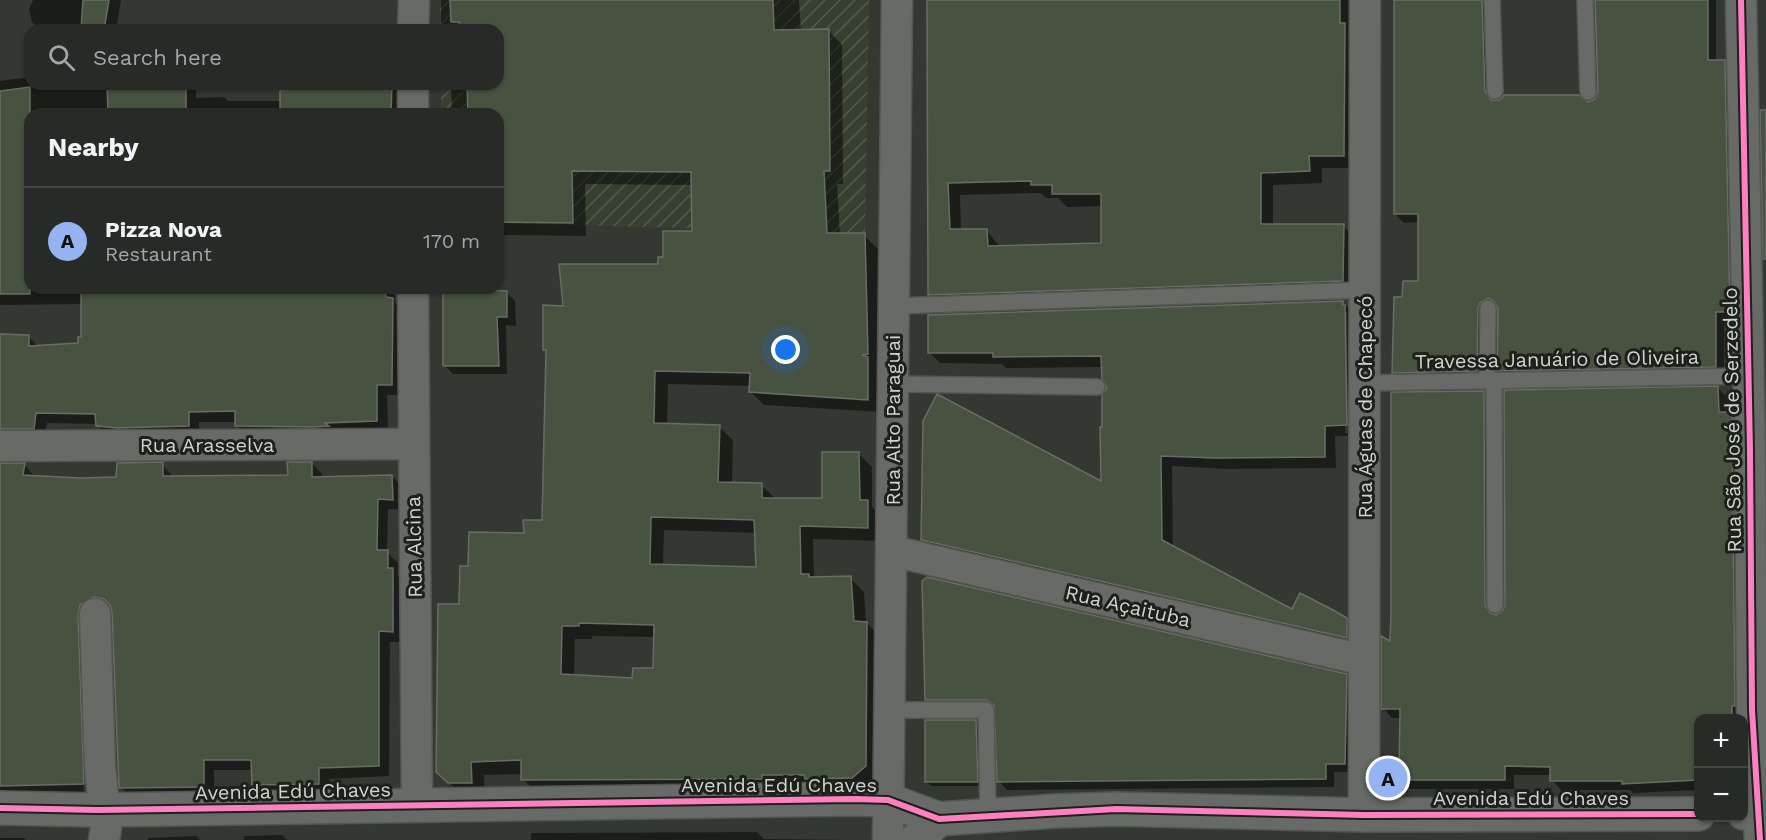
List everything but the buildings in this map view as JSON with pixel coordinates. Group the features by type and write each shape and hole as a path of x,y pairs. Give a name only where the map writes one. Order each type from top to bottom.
{"street":[{"path":"413,24 414,0"},
{"name":"Rua Alto Paraguai","path":"888,840 897,0"},
{"name":"Rua Águas de Chapecó","path":"1364,815 1365,0"},
{"name":"Rua São José de Serzedelo","path":"1741,0 1755,140 1757,344 1749,376 1752,710 1757,820"},
{"path":"413,90 413,108"},
{"name":"Rua Alcina","path":"413,294 417,806"},
{"name":"Rua Arasselva","path":"0,446 413,444"},
{"name":"Rua Açaituba","path":"892,551 1364,660"},
{"path":"95,614 104,825"},
{"name":"Avenida Edú Chaves","path":"0,808 104,825 417,806 888,800 928,830 988,816 1116,809 1364,815 1694,814"}],"lane":[{"path":"1492,0 1495,91"},
{"path":"1585,0 1588,92"},
{"path":"894,306 1365,290"},
{"path":"1488,308 1495,605"},
{"name":"Travessa Januário de Oliveira","path":"1366,383 1749,376"},
{"path":"893,384 1097,387"},
{"path":"888,710 986,710 988,816"}],"shaded area":[{"path":"440,0 869,0 865,233 504,223 504,108 441,108 441,90 504,90 504,24 440,24"}],"cycle path":[{"path":"1741,0 1750,450 1752,710 1760,840"},
{"path":"0,808 98,810 855,799 888,800 939,819 1116,809 1364,815 1694,814"}],"place":[{"name":"Pizza Nova","path":"1388,778"}]}
